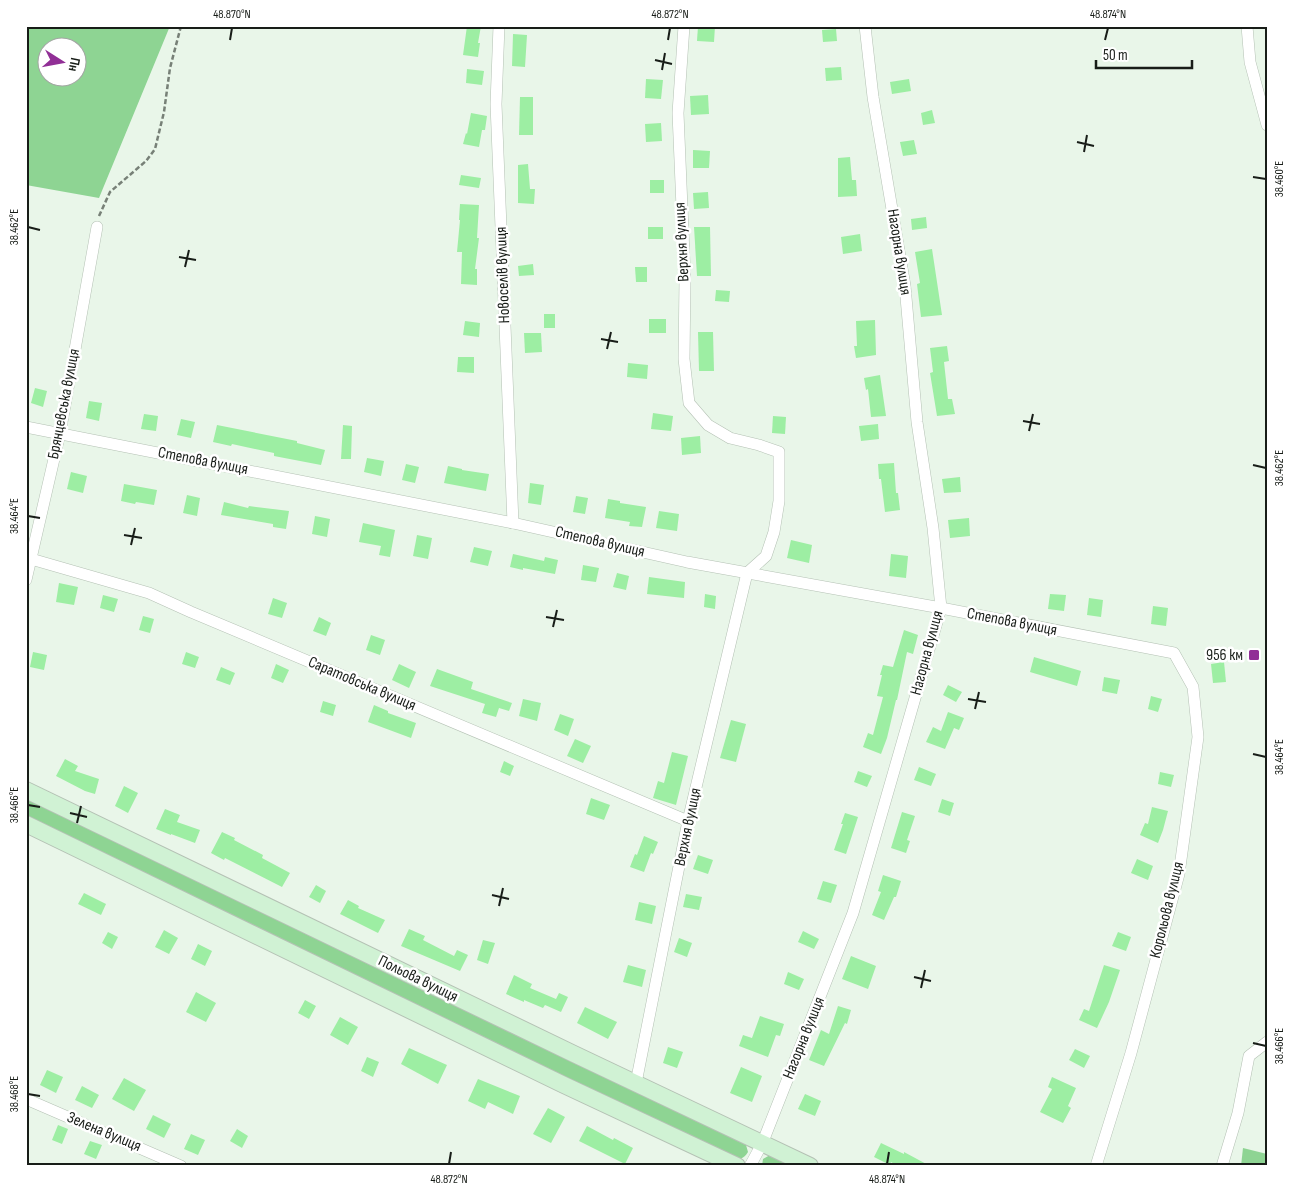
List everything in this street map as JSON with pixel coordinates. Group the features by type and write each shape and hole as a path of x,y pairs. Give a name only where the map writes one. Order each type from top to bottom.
{"main road":[{"name":"Польова вулиця","path":"26,790 810,1166"},
{"name":"Польова вулиця","path":"26,824 564,1085 737,1166"}],"street":[{"name":"Новоселів вулиця","path":"499,26 496,104 513,523"},
{"name":"Верхня вулиця","path":"636,1083 688,821 747,573 766,556 774,532 779,501 779,452 730,438 708,424 689,403 684,358 685,279 678,113 684,26"},
{"name":"Нагорна вулиця","path":"750,1166 762,1144 853,913 941,608 933,528 917,422 905,286 873,97 864,26"},
{"path":"1247,26 1250,62 1267,125"},
{"name":"Брянцевська вулиця","path":"26,580 60,433 97,227"},
{"name":"Степова вулиця","path":"26,427 513,523 688,562 1174,653"},
{"name":"Саратовська вулиця","path":"31,560 150,593 688,821"},
{"name":"Корольова вулиця","path":"1096,1166 1131,1053 1179,874 1198,737 1193,687 1174,653"},
{"path":"1222,1166 1238,1113 1249,1056 1267,1042"},
{"name":"Зелена вулиця","path":"26,1099 181,1166"}],"path":[{"path":"97,227 99,214 110,192 146,161 155,148 164,112 170,68 181,26"}],"green space":[{"path":"26,26 170,26 99,198 26,185"},
{"path":"26,797 742,1140 748,1152 742,1158 733,1159 26,816"},
{"path":"1243,1148 1267,1154 1267,1166 1241,1166"},
{"path":"770,1155 797,1166 762,1166 763,1159"}],"building":[{"path":"467,26 481,26 478,57 463,55"},
{"path":"698,26 715,26 714,42 697,41"},
{"path":"836,29 837,41 823,42 822,30"},
{"path":"513,34 527,35 525,67 512,66"},
{"path":"841,67 842,80 826,81 825,68"},
{"path":"467,69 484,71 482,85 466,83"},
{"path":"646,79 663,80 661,99 645,98"},
{"path":"909,79 911,91 892,94 890,82"},
{"path":"708,95 709,114 691,115 690,96"},
{"path":"520,97 533,97 533,135 519,135"},
{"path":"932,110 935,123 923,125 921,113"},
{"path":"471,113 487,116 485,130 482,130 479,147 463,144"},
{"path":"661,123 662,141 646,142 645,124"},
{"path":"914,140 917,154 903,156 900,142"},
{"path":"693,150 710,151 709,168 693,168"},
{"path":"850,157 852,180 856,180 857,196 838,197 838,158"},
{"path":"528,164 530,189 535,189 534,204 518,203 518,165"},
{"path":"461,175 481,178 479,188 459,185"},
{"path":"650,180 664,180 664,193 650,193"},
{"path":"708,192 709,208 694,209 693,193"},
{"path":"460,204 479,205 477,238 479,238 475,269 477,269 477,285 461,284 462,252 457,252"},
{"path":"926,217 927,228 912,230 911,219"},
{"path":"648,227 663,227 663,239 648,239"},
{"path":"694,227 710,227 711,276 697,276"},
{"path":"860,234 862,251 843,254 841,237"},
{"path":"932,249 942,315 921,317 917,284 920,283 915,252"},
{"path":"533,264 534,275 519,276 518,266"},
{"path":"635,267 647,267 647,282 636,282"},
{"path":"716,290 730,291 729,302 715,301"},
{"path":"544,314 555,314 555,328 544,328"},
{"path":"649,319 666,319 666,333 649,333"},
{"path":"875,320 876,355 856,358 854,346 857,346 856,321"},
{"path":"465,321 480,323 479,337 463,335"},
{"path":"698,332 713,332 714,371 699,371"},
{"path":"524,333 541,333 542,352 525,353"},
{"path":"947,346 949,361 944,362 948,399 952,399 955,414 937,416 930,373 933,372 930,348"},
{"path":"458,357 474,357 474,373 457,372"},
{"path":"628,363 648,365 647,379 627,377"},
{"path":"880,375 886,416 871,417 868,389 866,390 864,378"},
{"path":"35,388 47,391 43,407 31,403"},
{"path":"89,401 102,403 99,421 86,418"},
{"path":"653,413 673,416 671,431 651,429"},
{"path":"144,414 158,416 156,431 141,429"},
{"path":"773,416 786,417 785,434 772,433"},
{"path":"181,419 195,422 191,438 177,435"},
{"path":"878,424 879,439 861,441 859,426"},
{"path":"217,425 297,441 297,443 325,450 321,465 274,456 274,453 232,444 231,446 213,442"},
{"path":"343,425 352,426 351,459 341,459"},
{"path":"700,436 701,453 682,455 681,438"},
{"path":"367,458 384,461 381,476 364,472"},
{"path":"894,463 896,493 898,493 900,510 885,512 878,464"},
{"path":"406,464 419,467 415,483 402,480"},
{"path":"448,466 489,474 486,491 444,483"},
{"path":"71,472 87,476 83,493 67,489"},
{"path":"960,477 961,492 944,493 942,479"},
{"path":"530,483 544,485 541,505 528,503"},
{"path":"124,484 157,490 154,505 121,501"},
{"path":"187,495 200,498 197,516 183,513"},
{"path":"576,496 588,498 585,514 573,512"},
{"path":"608,499 646,507 642,527 629,526 630,522 605,518"},
{"path":"224,502 248,508 249,506 289,511 286,529 273,527 273,524 221,515"},
{"path":"659,511 679,514 677,531 656,528"},
{"path":"315,516 330,519 327,537 312,534"},
{"path":"969,518 970,536 950,538 948,520"},
{"path":"363,523 395,530 390,557 379,555 381,546 359,542"},
{"path":"417,535 432,538 428,559 413,556"},
{"path":"791,540 812,545 809,563 787,558"},
{"path":"474,547 492,551 488,566 470,562"},
{"path":"513,554 544,561 545,557 558,560 555,574 510,567"},
{"path":"891,554 908,556 906,578 889,576"},
{"path":"583,565 599,568 596,582 581,580"},
{"path":"617,573 629,576 626,590 613,587"},
{"path":"649,577 685,582 684,598 647,594"},
{"path":"59,583 78,587 74,605 56,602"},
{"path":"705,594 716,596 715,609 704,607"},
{"path":"1050,594 1066,595 1064,611 1048,609"},
{"path":"103,595 118,599 114,612 100,608"},
{"path":"273,598 287,603 282,618 268,614"},
{"path":"1089,598 1103,600 1101,617 1087,615"},
{"path":"1153,606 1168,608 1166,626 1151,624"},
{"path":"143,616 154,619 150,633 139,630"},
{"path":"319,617 331,623 326,636 313,631"},
{"path":"904,630 918,635 913,654 907,652 897,700 881,754 863,747 868,733 873,735 883,697 877,696 883,665 893,667"},
{"path":"371,635 385,640 380,655 366,650"},
{"path":"33,652 47,655 44,670 30,667"},
{"path":"186,652 199,657 195,668 182,664"},
{"path":"1034,657 1081,671 1077,686 1030,672"},
{"path":"1224,662 1226,682 1213,683 1211,664"},
{"path":"276,664 289,670 283,683 271,678"},
{"path":"399,664 416,672 409,688 392,680"},
{"path":"221,667 235,673 230,685 216,680"},
{"path":"437,669 473,682 471,689 512,703 509,711 499,708 496,717 482,713 485,704 430,686"},
{"path":"1104,677 1120,680 1117,694 1102,691"},
{"path":"948,685 962,692 956,702 943,695"},
{"path":"1151,696 1162,699 1158,712 1148,709"},
{"path":"523,699 541,703 537,721 519,716"},
{"path":"323,701 336,705 333,716 320,712"},
{"path":"374,705 388,711 388,713 416,723 411,738 368,722"},
{"path":"948,712 964,718 959,730 954,728 945,749 926,742 933,727 941,731"},
{"path":"560,714 574,719 568,736 554,730"},
{"path":"731,720 746,724 736,762 720,758"},
{"path":"575,739 591,746 583,763 567,756"},
{"path":"672,752 688,756 676,805 653,798 658,781 664,783"},
{"path":"65,759 78,766 75,771 99,779 95,794 56,776"},
{"path":"504,761 514,766 510,776 500,772"},
{"path":"919,767 936,774 931,786 914,780"},
{"path":"858,771 872,776 867,787 854,782"},
{"path":"1160,772 1174,775 1171,787 1158,784"},
{"path":"124,786 138,793 128,813 115,806"},
{"path":"591,798 610,805 604,820 586,814"},
{"path":"942,799 954,803 950,816 938,812"},
{"path":"1152,807 1168,811 1158,843 1140,835 1145,823 1148,824"},
{"path":"165,809 180,815 177,822 200,830 195,843 156,829"},
{"path":"902,812 915,816 907,840 910,841 906,853 891,848"},
{"path":"845,813 858,817 846,854 834,850"},
{"path":"222,832 263,855 262,858 290,873 282,887 225,858 224,860 211,853"},
{"path":"644,836 658,842 653,854 651,853 644,872 630,867"},
{"path":"698,855 713,860 708,874 693,869"},
{"path":"1137,859 1153,866 1148,880 1131,873"},
{"path":"883,875 901,881 896,897 894,897 884,920 872,915 881,892 878,891"},
{"path":"823,881 837,885 831,903 817,899"},
{"path":"316,885 326,891 320,903 309,897"},
{"path":"84,893 106,904 101,915 78,904"},
{"path":"686,894 702,897 699,910 683,907"},
{"path":"348,900 359,906 358,908 385,920 378,933 340,914"},
{"path":"639,902 656,906 652,924 635,920"},
{"path":"409,929 425,936 423,940 454,956 457,950 468,955 460,971 401,946"},
{"path":"164,930 178,938 169,954 155,947"},
{"path":"803,931 819,939 814,949 798,942"},
{"path":"108,932 118,937 112,949 102,943"},
{"path":"1118,932 1131,937 1126,951 1112,946"},
{"path":"679,938 692,943 687,957 674,952"},
{"path":"483,940 495,943 488,964 477,960"},
{"path":"198,944 212,951 205,966 191,959"},
{"path":"851,956 876,966 868,989 842,979"},
{"path":"628,965 646,970 642,987 623,982"},
{"path":"1104,965 1120,970 1109,1002 1097,1028 1079,1020 1084,1009 1089,1011"},
{"path":"788,972 804,979 799,990 784,984"},
{"path":"514,975 532,984 530,988 556,999 559,993 568,997 561,1012 545,1005 543,1008 524,1000 524,1002 506,994"},
{"path":"196,992 216,1003 206,1022 186,1012"},
{"path":"305,1000 316,1006 309,1019 298,1013"},
{"path":"838,1006 851,1010 847,1024 845,1023 824,1066 809,1060 821,1030 829,1034"},
{"path":"585,1007 617,1022 608,1039 577,1023"},
{"path":"760,1016 784,1024 780,1036 776,1035 768,1057 739,1046 743,1035 752,1038"},
{"path":"340,1017 358,1027 348,1045 330,1035"},
{"path":"668,1047 683,1052 677,1068 663,1063"},
{"path":"409,1048 447,1065 438,1084 401,1064"},
{"path":"1075,1049 1090,1056 1084,1068 1069,1060"},
{"path":"367,1057 379,1062 373,1077 361,1071"},
{"path":"741,1067 762,1076 752,1102 730,1093"},
{"path":"47,1070 63,1077 56,1093 40,1085"},
{"path":"1052,1077 1076,1088 1068,1106 1071,1108 1063,1123 1040,1112 1052,1089 1048,1087"},
{"path":"124,1078 146,1090 134,1111 112,1099"},
{"path":"478,1079 520,1096 513,1114 488,1102 485,1109 468,1101"},
{"path":"82,1086 99,1095 92,1108 75,1100"},
{"path":"805,1094 821,1101 815,1116 798,1109"},
{"path":"548,1108 565,1117 551,1143 533,1134"},
{"path":"153,1115 171,1124 164,1138 146,1129"},
{"path":"58,1125 68,1129 62,1144 52,1140"},
{"path":"587,1126 633,1148 625,1164 579,1141"},
{"path":"237,1129 248,1136 242,1148 230,1141"},
{"path":"191,1134 205,1140 198,1155 184,1149"},
{"path":"90,1141 102,1145 96,1159 84,1154"},
{"path":"881,1143 904,1154 904,1152 930,1166 898,1166 891,1162 890,1165 874,1157"}],"place":[{"name":"956 км","path":"1254,655"}]}
